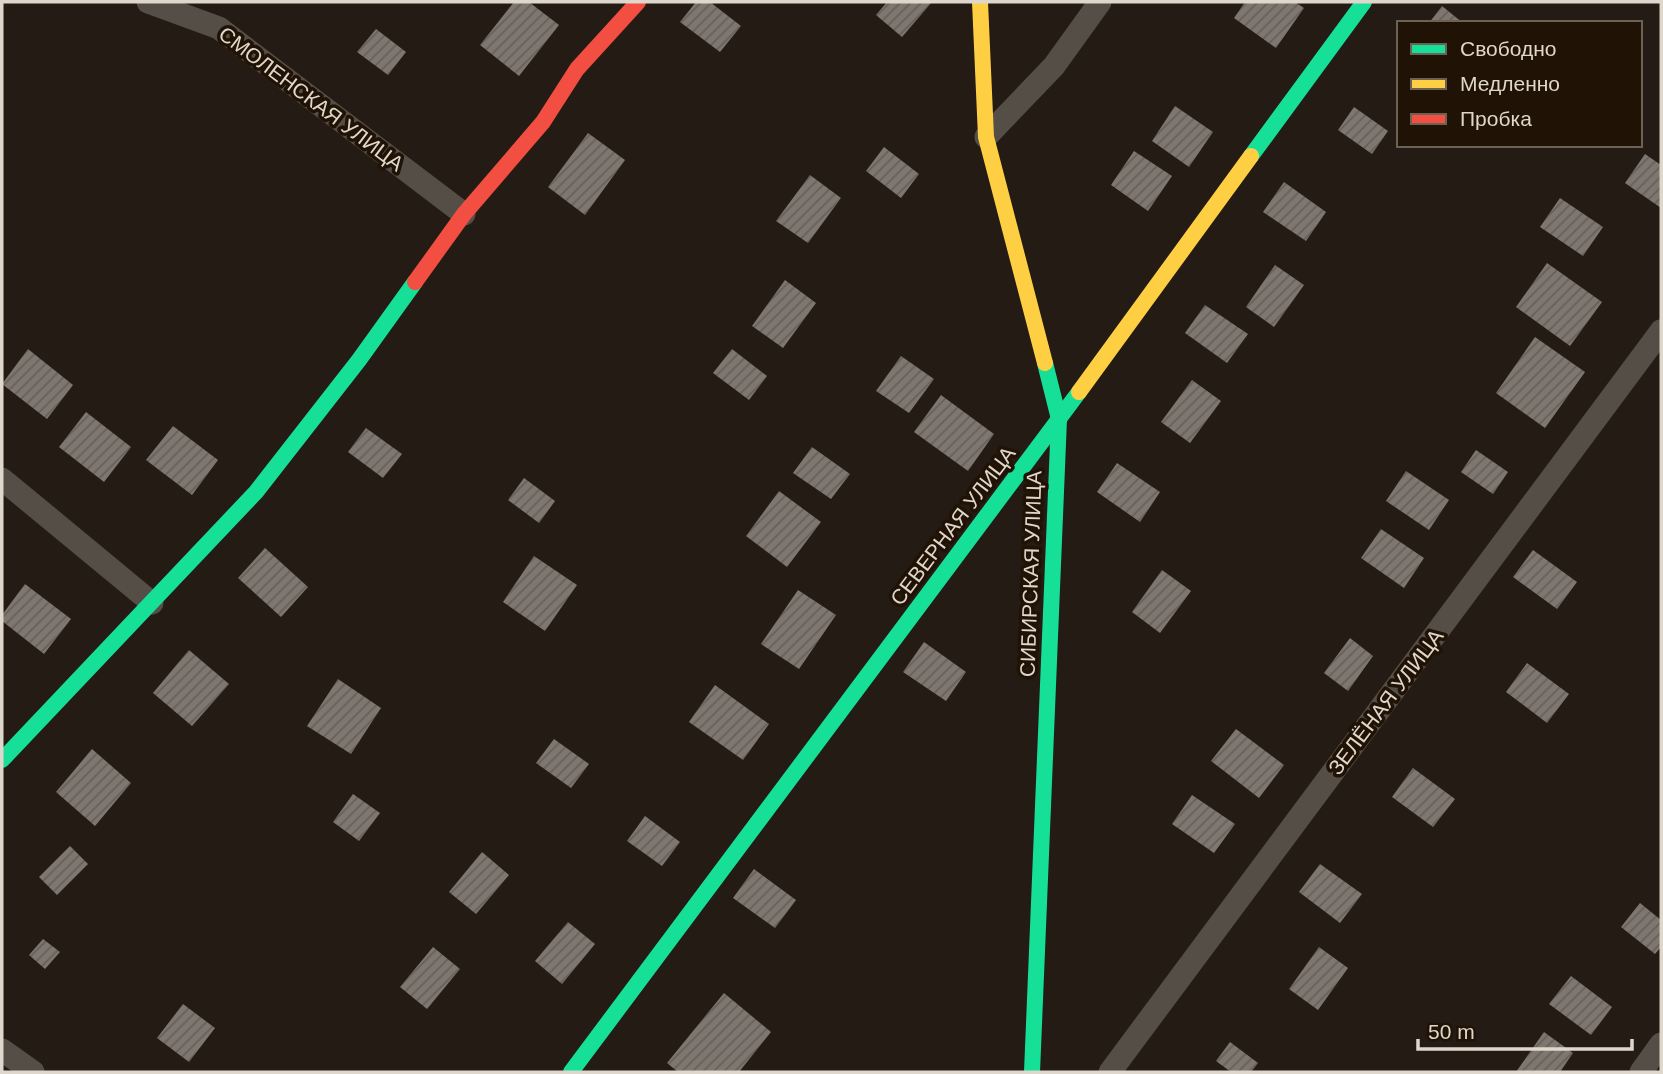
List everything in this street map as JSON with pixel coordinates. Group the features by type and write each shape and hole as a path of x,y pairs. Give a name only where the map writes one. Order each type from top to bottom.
{"street":[{"name":"СМОЛЕНСКАЯ УЛИЦА","path":"148,2 219,28 464,214"},
{"path":"2,760 256,492 359,360 464,214 543,122 577,69 638,2"},
{"name":"СИБИРСКАЯ УЛИЦА","path":"980,2 986,137 1059,419 1032,1072"},
{"path":"986,137 1055,66 1100,2"},
{"name":"СЕВЕРНАЯ УЛИЦА","path":"570,1072 1059,419 1364,2"},
{"name":"ЗЕЛЁНАЯ УЛИЦА","path":"1110,1072 1661,331"},
{"path":"2,479 152,603"},
{"path":"1641,1072 1661,1044"},
{"path":"2,1050 33,1072"}],"building":[{"path":"514,2 529,2 559,25 519,76 480,45"},
{"path":"696,2 710,2 741,26 720,52 680,22"},
{"path":"887,2 932,2 902,37 876,15"},
{"path":"1245,2 1295,2 1304,8 1276,48 1234,18"},
{"path":"1442,6 1461,21 1431,21"},
{"path":"376,29 406,52 388,75 357,52"},
{"path":"1175,106 1213,132 1189,167 1152,141"},
{"path":"1354,107 1388,131 1372,154 1338,130"},
{"path":"588,133 625,160 585,215 548,187"},
{"path":"884,147 919,174 901,198 866,171"},
{"path":"1134,151 1172,176 1148,211 1111,185"},
{"path":"1645,154 1661,165 1661,208 1625,183"},
{"path":"810,175 841,198 808,243 776,221"},
{"path":"1284,182 1326,212 1306,241 1263,212"},
{"path":"1560,198 1603,227 1583,256 1540,227"},
{"path":"1547,263 1602,302 1570,346 1516,307"},
{"path":"1275,265 1304,285 1274,327 1246,307"},
{"path":"785,280 816,303 783,348 752,326"},
{"path":"1205,305 1248,334 1227,363 1185,333"},
{"path":"1535,337 1585,372 1545,428 1496,393"},
{"path":"28,349 73,385 47,419 2,384"},
{"path":"732,349 767,376 749,400 713,373"},
{"path":"901,356 934,379 909,413 876,391"},
{"path":"1192,380 1221,401 1190,443 1161,422"},
{"path":"941,395 994,434 968,471 914,432"},
{"path":"86,412 131,447 104,482 59,447"},
{"path":"173,426 218,460 192,495 146,460"},
{"path":"366,428 402,454 383,478 348,452"},
{"path":"812,447 850,474 831,499 793,473"},
{"path":"1476,450 1508,472 1493,494 1461,472"},
{"path":"1117,463 1160,492 1140,522 1097,492"},
{"path":"1406,471 1449,500 1429,530 1386,501"},
{"path":"524,478 555,501 539,523 508,500"},
{"path":"779,491 821,522 787,567 746,536"},
{"path":"1381,529 1424,558 1404,588 1361,558"},
{"path":"265,548 308,587 281,617 238,578"},
{"path":"1533,550 1577,582 1557,609 1513,577"},
{"path":"534,556 577,585 545,631 503,602"},
{"path":"1162,570 1191,591 1160,633 1132,612"},
{"path":"25,584 71,619 44,654 2,621 2,615"},
{"path":"798,590 836,615 799,669 761,644"},
{"path":"1350,638 1373,656 1348,691 1324,673"},
{"path":"924,642 966,672 946,701 903,672"},
{"path":"189,650 229,684 192,726 153,693"},
{"path":"1527,663 1569,694 1547,723 1506,692"},
{"path":"338,679 381,708 351,754 307,726"},
{"path":"715,685 769,724 743,760 689,722"},
{"path":"1236,729 1284,765 1259,798 1211,761"},
{"path":"554,739 589,764 571,788 536,763"},
{"path":"92,749 131,783 95,826 56,792"},
{"path":"1413,768 1455,799 1433,827 1392,797"},
{"path":"353,794 380,813 359,841 333,822"},
{"path":"1192,795 1235,824 1214,853 1172,824"},
{"path":"645,816 680,842 662,866 627,841"},
{"path":"70,846 88,864 57,895 39,877"},
{"path":"482,852 509,875 476,914 449,892"},
{"path":"1320,864 1362,894 1340,923 1299,892"},
{"path":"754,869 796,900 775,928 733,898"},
{"path":"1640,903 1661,920 1661,947 1655,954 1621,927"},
{"path":"568,922 595,944 562,984 535,961"},
{"path":"43,939 60,952 45,969 29,955"},
{"path":"433,947 460,969 427,1009 400,987"},
{"path":"1319,947 1348,968 1318,1010 1289,989"},
{"path":"1571,976 1612,1007 1591,1035 1549,1004"},
{"path":"724,993 771,1032 739,1072 678,1072 667,1063"},
{"path":"183,1004 215,1028 189,1062 157,1038"},
{"path":"1544,1032 1573,1053 1560,1072 1516,1072"},
{"path":"1230,1042 1258,1063 1251,1072 1231,1072 1216,1061"}],"traffic: fast":[{"path":"1251,156 1364,2"},
{"path":"2,760 256,492 359,360 415,282"},
{"path":"1032,1072 1059,419 1045,363"},
{"path":"571,1072 1079,392"}],"traffic: slow":[{"path":"980,2 986,137 1045,363"},
{"path":"1079,392 1251,156"}],"traffic: jam":[{"path":"415,282 464,214 543,122 577,69 638,2"}]}
